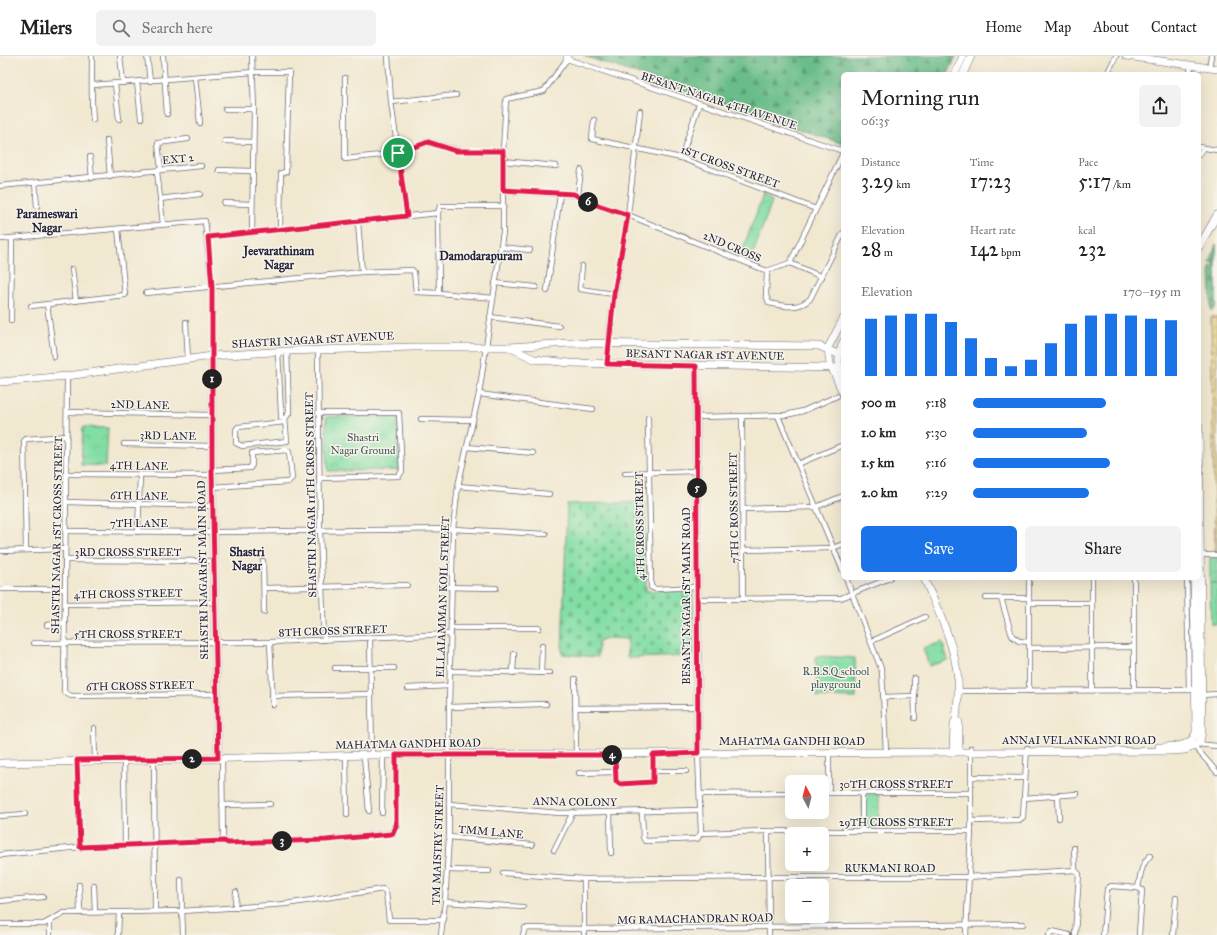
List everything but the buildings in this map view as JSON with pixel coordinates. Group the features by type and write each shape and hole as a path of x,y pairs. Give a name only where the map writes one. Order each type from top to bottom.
{"street":[{"path":"92,56 92,120"},
{"path":"120,56 123,83"},
{"path":"147,56 150,81"},
{"path":"163,56 163,80 166,114"},
{"path":"252,56 254,109 252,233"},
{"path":"388,56 391,102 407,216"},
{"path":"956,72 963,56"},
{"path":"964,72 971,56"},
{"path":"1108,72 1116,56"},
{"path":"1126,56 1217,69"},
{"path":"1209,68 1211,56"},
{"name":"BESANT NAGAR 4TH AVENUE","path":"567,58 841,151"},
{"name":"ELLAIAMMAN KOIL STREET","path":"449,755 449,686 453,529 458,486 479,394 501,247 504,206 503,151 506,99 544,91 567,58"},
{"path":"1190,72 1191,65"},
{"path":"93,85 253,72 287,71 290,74 286,172 281,173 280,230"},
{"path":"195,77 200,123"},
{"path":"346,78 345,159 398,153 428,142 456,151 503,151"},
{"path":"137,82 141,118"},
{"path":"115,84 119,119"},
{"path":"391,102 456,95"},
{"path":"681,158 699,104"},
{"path":"225,109 254,109"},
{"path":"607,364 614,294 628,215 637,149 640,111"},
{"name":"1ST CROSS STREET","path":"594,120 592,139 681,158 816,209"},
{"path":"163,224 160,199 158,143 188,139"},
{"path":"107,140 110,176"},
{"path":"225,141 253,142"},
{"path":"1201,147 1217,150"},
{"path":"822,277 790,263 841,156"},
{"path":"90,157 92,178"},
{"path":"503,161 556,166"},
{"name":"EXT 2","path":"0,186 201,166"},
{"path":"219,170 252,171"},
{"path":"503,190 578,195 581,170"},
{"path":"35,183 38,206"},
{"path":"160,199 200,194"},
{"path":"547,291 560,194"},
{"name":"2ND CROSS","path":"578,195 585,201 628,215 767,271 790,263"},
{"path":"224,203 252,204"},
{"path":"439,292 438,213 440,205 504,206"},
{"path":"208,237 438,213"},
{"path":"1201,243 1217,215"},
{"path":"0,239 203,220 206,223 208,237 212,287 212,356"},
{"path":"358,222 362,272"},
{"path":"31,306 125,295 118,229"},
{"path":"767,271 766,295 769,303 791,307 805,304 810,299 822,277 841,237"},
{"path":"11,321 12,239"},
{"path":"501,247 530,250"},
{"path":"582,266 580,289 614,294"},
{"path":"72,269 76,301"},
{"path":"146,293 362,272 414,270 416,292 439,292 493,298"},
{"path":"495,283 536,287"},
{"path":"47,304 54,357"},
{"path":"490,317 559,326"},
{"path":"186,322 188,360"},
{"path":"697,417 778,416 803,410 840,395 831,368 828,348 841,323"},
{"name":"SHASTRI NAGAR 1ST AVENUE","path":"0,382 67,376 212,356 287,351 413,347 486,348 570,343 819,346 828,348"},
{"name":"BESANT NAGAR 1ST AVENUE","path":"509,347 534,358 607,364 831,368 841,372"},
{"path":"841,347 838,354 841,372"},
{"path":"828,348 838,354"},
{"name":"SHASTRI NAGAR 11TH CROSS STREET","path":"318,350 321,586 324,640"},
{"path":"285,421 238,427 236,430 236,443 242,446 286,441 285,421 289,413 287,351"},
{"path":"278,352 281,417 285,421"},
{"name":"SHASTRI NAGAR1ST MAIN ROAD","path":"212,356 212,486 216,694 220,758"},
{"name":"BESANT NAGAR 1ST MAIN ROAD","path":"696,366 698,753"},
{"name":"SHASTRI NAGAR 1ST CROSS STREET","path":"65,694 64,643 67,376"},
{"path":"479,394 593,409"},
{"name":"2ND LANE","path":"67,412 212,415"},
{"path":"318,413 399,413 401,475 319,478"},
{"name":"7TH C ROSS STREET","path":"742,416 743,599"},
{"path":"778,416 841,566"},
{"name":"4TH CROSS STREET","path":"648,418 651,587 655,589 697,587"},
{"path":"421,419 473,420"},
{"path":"26,550 24,441 26,439 67,436"},
{"name":"3RD LANE","path":"124,444 212,446"},
{"path":"798,464 841,446"},
{"path":"467,447 533,453"},
{"name":"4TH LANE","path":"66,474 140,476 212,472 250,468 252,465 252,453 288,450 292,478 288,482 212,486"},
{"path":"624,473 696,471"},
{"path":"138,532 140,476"},
{"path":"458,486 549,494"},
{"path":"742,509 816,508 841,497"},
{"name":"6TH LANE","path":"66,502 213,506"},
{"name":"7TH LANE","path":"65,531 214,532 453,529 546,534"},
{"path":"743,550 833,548 841,545"},
{"path":"0,551 66,549"},
{"path":"1201,555 1217,555"},
{"name":"3RD CROSS STREET","path":"65,560 214,561"},
{"path":"263,561 264,612"},
{"path":"847,580 872,641 882,671 887,752"},
{"path":"698,599 841,598 885,580"},
{"path":"925,580 953,651 958,691 956,720 954,723 956,750"},
{"path":"1029,580 1029,691"},
{"path":"1092,580 1092,690"},
{"path":"1134,580 1134,690"},
{"path":"1187,580 1197,691"},
{"path":"1194,580 1197,691"},
{"path":"1199,580 1197,726 1195,743 1217,772"},
{"path":"264,588 407,585"},
{"path":"440,587 496,588"},
{"path":"0,589 65,589"},
{"path":"986,598 1092,603"},
{"path":"1001,598 1012,636 1019,641 1029,642"},
{"name":"4TH CROSS STREET","path":"65,604 215,602"},
{"path":"872,641 925,617"},
{"path":"47,625 65,623"},
{"path":"451,628 539,628"},
{"name":"8TH CROSS STREET","path":"216,643 370,639 451,634"},
{"path":"369,811 368,756 371,694 370,639"},
{"path":"270,642 273,705"},
{"name":"5TH CROSS STREET","path":"34,643 216,643"},
{"path":"541,673 542,646"},
{"path":"1029,648 1134,647"},
{"path":"513,673 514,654"},
{"path":"335,668 394,668"},
{"path":"450,671 513,673 550,672"},
{"path":"914,678 915,718"},
{"path":"575,679 576,755"},
{"path":"408,688 449,686"},
{"path":"958,691 1134,690 1197,691 1217,694"},
{"name":"6TH CROSS STREET","path":"65,694 71,696 216,694"},
{"path":"272,696 371,694"},
{"path":"884,697 915,696"},
{"path":"449,707 546,704"},
{"path":"575,708 698,707"},
{"path":"94,728 95,760"},
{"path":"1195,743 1217,746"},
{"name":"ANNAI VELANKANNI ROAD","path":"956,750 1139,750 1195,743"},
{"path":"971,821 1021,819 1027,749"},
{"name":"MAHATMA GANDHI ROAD","path":"0,763 124,759 396,755 653,755 698,753 956,750"},
{"path":"966,935 971,831 971,750"},
{"path":"828,752 829,775"},
{"path":"698,753 701,834"},
{"path":"0,855 80,847 224,841 228,843 326,840 393,833 396,827 396,755"},
{"name":"TM MAISTRY STREET","path":"442,935 449,837 449,755"},
{"path":"615,755 615,772 618,783 652,783 653,755"},
{"path":"346,756 347,815"},
{"path":"382,756 382,813"},
{"path":"220,758 224,841"},
{"path":"124,759 125,845"},
{"path":"154,759 155,911"},
{"path":"77,760 80,847"},
{"path":"653,771 686,771"},
{"path":"579,773 615,772"},
{"path":"971,777 1025,778"},
{"path":"700,794 785,793"},
{"name":"30TH CROSS STREET","path":"829,793 971,793"},
{"path":"862,793 862,831"},
{"path":"1024,798 1077,794"},
{"path":"1058,795 1059,818"},
{"path":"222,805 270,804"},
{"name":"ANNA COLONY","path":"450,804 560,813 700,810"},
{"name":"29TH CROSS STREET","path":"642,811 643,837 645,841 695,840 701,834 768,831 971,831"},
{"path":"554,850 573,812"},
{"path":"610,812 612,853"},
{"path":"0,816 25,814"},
{"path":"768,831 769,935"},
{"name":"TMM LANE","path":"449,837 532,845"},
{"path":"1074,848 1075,870 1079,874 1075,935"},
{"path":"1138,888 1142,870 1146,860 1150,856"},
{"path":"447,870 489,871"},
{"name":"RUKMANI ROAD","path":"503,873 584,879 968,877 1075,870"},
{"path":"584,879 584,935"},
{"path":"181,880 183,935"},
{"path":"80,885 80,913"},
{"path":"94,885 94,912"},
{"path":"1103,935 1108,887 1138,888 1142,892 1138,935"},
{"path":"0,924 44,924 64,913 182,911 235,908 286,904 384,890 389,920 443,920"},
{"path":"235,908 236,892"},
{"path":"0,901 43,897"},
{"path":"1173,935 1176,898"},
{"path":"445,902 523,907"},
{"path":"118,912 118,935"},
{"path":"50,922 50,935"},
{"name":"MG RAMACHANDRAN ROAD","path":"523,935 525,928 584,929 1023,924"},
{"path":"1049,935 1052,931 1069,935"}],"green space":[{"path":"584,56 956,56 949,72 841,72 841,143"},
{"path":"763,195 772,201 750,262 740,257"},
{"path":"1216,244 1216,307 1211,311 1210,267 1214,267 1214,263 1210,263"},
{"name":"Shastri Nagar Ground","path":"398,416 399,470 328,471 326,417"},
{"path":"83,427 108,428 106,466 81,465"},
{"path":"645,502 646,591 692,589 695,656 627,658 627,639 612,638 598,641 598,657 562,654 567,504"},
{"path":"1210,557 1217,557 1217,583 1210,583"},
{"path":"1210,583 1217,583 1217,624 1211,624"},
{"path":"942,642 948,660 929,666 923,648"},
{"name":"R.B.S.Q school playground","path":"816,656 855,658 856,698 817,697"},
{"path":"862,794 879,794 879,829 863,829"}],"sand":[{"path":"1211,317 1217,317 1217,551 1215,551"}],"district":[{"name":"Parameswari Nagar","path":"47,221"},
{"name":"Damodarapuram","path":"481,256"},
{"name":"Jeevarathinam Nagar","path":"279,258"},
{"name":"Shastri Nagar","path":"247,559"}],"route":[{"path":"428,142 456,151 503,151 503,190 574,194 578,195 585,201 628,215 614,294 607,364 696,366 698,753 653,755 652,783 619,784 616,781 615,755 396,755 396,827 391,834 326,840 228,843 224,841 80,847 77,760 218,758 212,470 212,287 208,237 407,216 398,153 428,142"}]}
